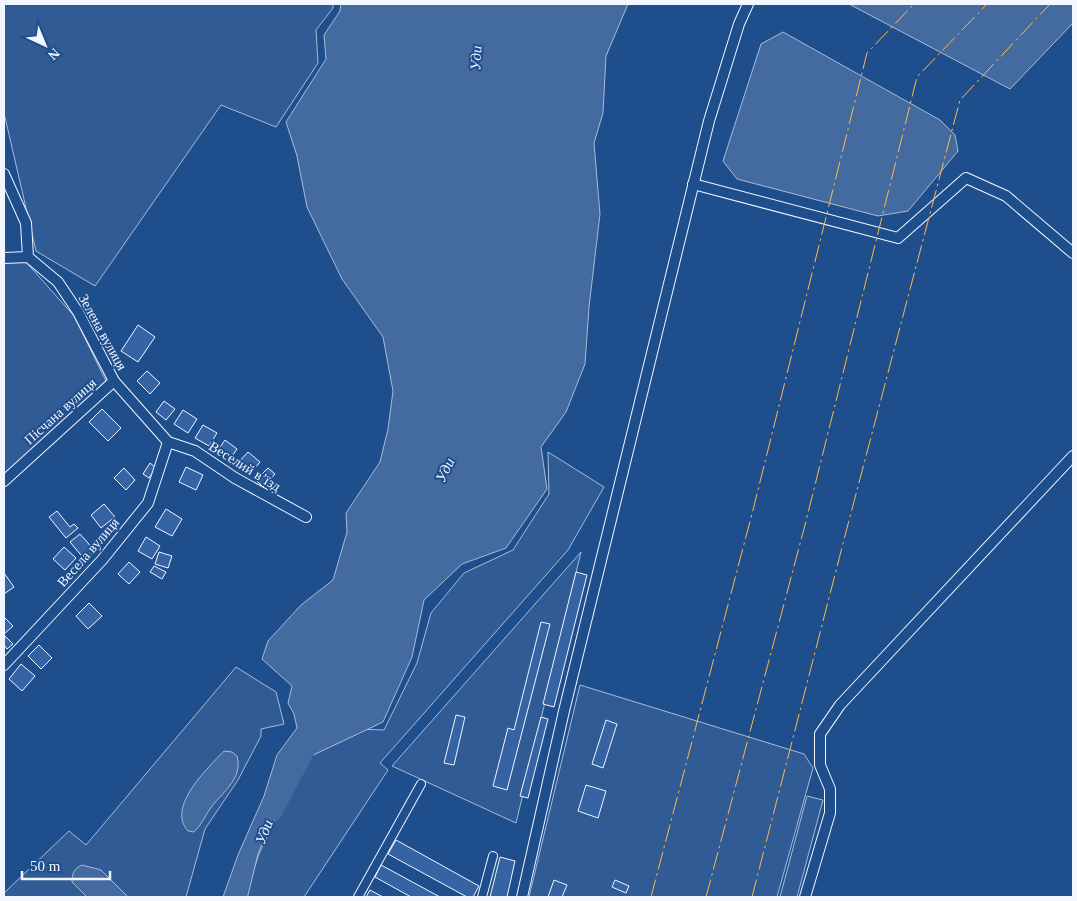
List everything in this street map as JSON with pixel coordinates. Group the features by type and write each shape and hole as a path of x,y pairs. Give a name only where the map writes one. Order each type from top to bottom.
{"street":[{"path":"522,897 564,711 693,184 709,121 739,24 748,4"},
{"path":"4,174 26,223 28,257 4,258"},
{"path":"693,184 898,238 966,178 1006,196 1073,253"},
{"name":"Зелена вулиця","path":"28,257 58,282 78,312 114,381 168,442"},
{"name":"Пісчана вулиця","path":"4,481 114,381"},
{"name":"Веселий в’їзд","path":"168,442 195,451 243,482 306,517"},
{"name":"Весела вулиця","path":"4,665 102,560 148,503 168,442"},
{"path":"805,897 830,813 830,789 820,765 820,734 840,705 1073,456"},
{"path":"358,897 421,784"},
{"path":"482,897 493,856"}],"shaded area":[{"path":"4,4 333,4 333,8 316,30 318,63 276,127 221,105 95,286 36,251 4,113"},
{"path":"26,262 74,316 106,381 4,475 4,263"},
{"path":"548,452 604,487 568,550 380,763 388,770 304,897 245,897 259,854 290,788 329,728 384,730 417,663 431,613 464,573 513,550 549,494"},
{"path":"581,552 516,823 392,766"},
{"path":"236,667 276,692 284,724 261,729 261,736 238,780 205,829 186,897 4,897 4,893 69,831 86,845"},
{"path":"580,685 804,754 813,768 777,897 529,897"},
{"path":"807,796 823,800 797,897 780,897"}],"water":[{"path":"341,4 628,4 606,56 603,113 594,143 600,214 589,307 585,364 566,412 541,447 547,489 506,548 462,564 424,600 412,657 383,722 309,757 289,775 258,854 247,897 223,897 238,855 264,796 277,755 297,728 294,714 288,703 292,686 262,659 268,641 301,605 333,580 347,532 346,513 380,462 388,429 393,391 383,337 342,279 307,207 297,156 286,122 326,59 324,35 340,11"},
{"path":"849,4 1073,4 1073,23 1010,89"},
{"path":"783,32 940,120 955,135 958,151 908,211 878,216 737,179 723,161 761,44"},
{"path":"224,751 232,752 237,756 238,764 235,778 212,806 197,829 194,832 188,831 183,821 182,811 186,800 200,777"},
{"path":"82,865 101,870 128,897 87,897 72,882 74,872"}],"building":[{"path":"138,325 155,337 138,362 121,351"},
{"path":"147,371 160,383 150,394 137,381"},
{"path":"164,401 175,409 166,420 156,412"},
{"path":"102,409 121,428 108,441 89,422"},
{"path":"183,410 197,419 188,433 174,424"},
{"path":"203,425 217,433 209,446 195,438"},
{"path":"225,440 237,449 228,462 216,453"},
{"path":"248,452 260,462 250,474 237,464"},
{"path":"150,463 156,468 149,478 143,474"},
{"path":"186,467 203,475 196,490 179,482"},
{"path":"124,468 135,480 126,490 114,478"},
{"path":"268,468 275,474 263,487 256,480"},
{"path":"104,504 115,517 101,528 91,515"},
{"path":"166,509 182,519 172,536 155,527"},
{"path":"57,511 70,527 74,524 78,528 66,538 49,517"},
{"path":"80,534 95,551 85,560 70,542"},
{"path":"146,537 160,546 152,559 138,551"},
{"path":"64,547 76,558 65,570 53,559"},
{"path":"159,552 172,556 168,568 155,564"},
{"path":"129,562 140,572 129,584 118,574"},
{"path":"154,566 166,572 162,579 150,572"},
{"path":"576,572 587,575 554,707 543,704"},
{"path":"4,573 14,587 4,594"},
{"path":"89,603 102,616 88,629 76,616"},
{"path":"4,617 13,626 4,634"},
{"path":"541,622 550,624 507,790 493,786 508,728 514,730"},
{"path":"5,636 13,644 7,649 4,645"},
{"path":"39,645 52,658 41,669 28,656"},
{"path":"21,664 35,676 22,691 9,679"},
{"path":"456,715 465,717 454,765 444,763"},
{"path":"541,717 548,719 528,798 520,796"},
{"path":"606,720 617,724 603,768 592,764"},
{"path":"586,785 606,791 598,818 578,811"},
{"path":"396,840 479,886 473,897 467,897 388,854"},
{"path":"500,857 515,861 507,897 490,897"},
{"path":"381,865 440,897 411,897 375,877"},
{"path":"554,880 567,885 562,897 548,897"},
{"path":"615,880 629,886 626,893 612,887"},
{"path":"370,890 383,897 366,897"}],"waterway":[{"name":"Уди","path":"272,811 307,745"}],"power":[{"path":"651,897 753,510 867,53 914,4"},
{"path":"706,897 805,525 917,77 987,4"},
{"path":"752,897 960,100 1050,4"}]}
